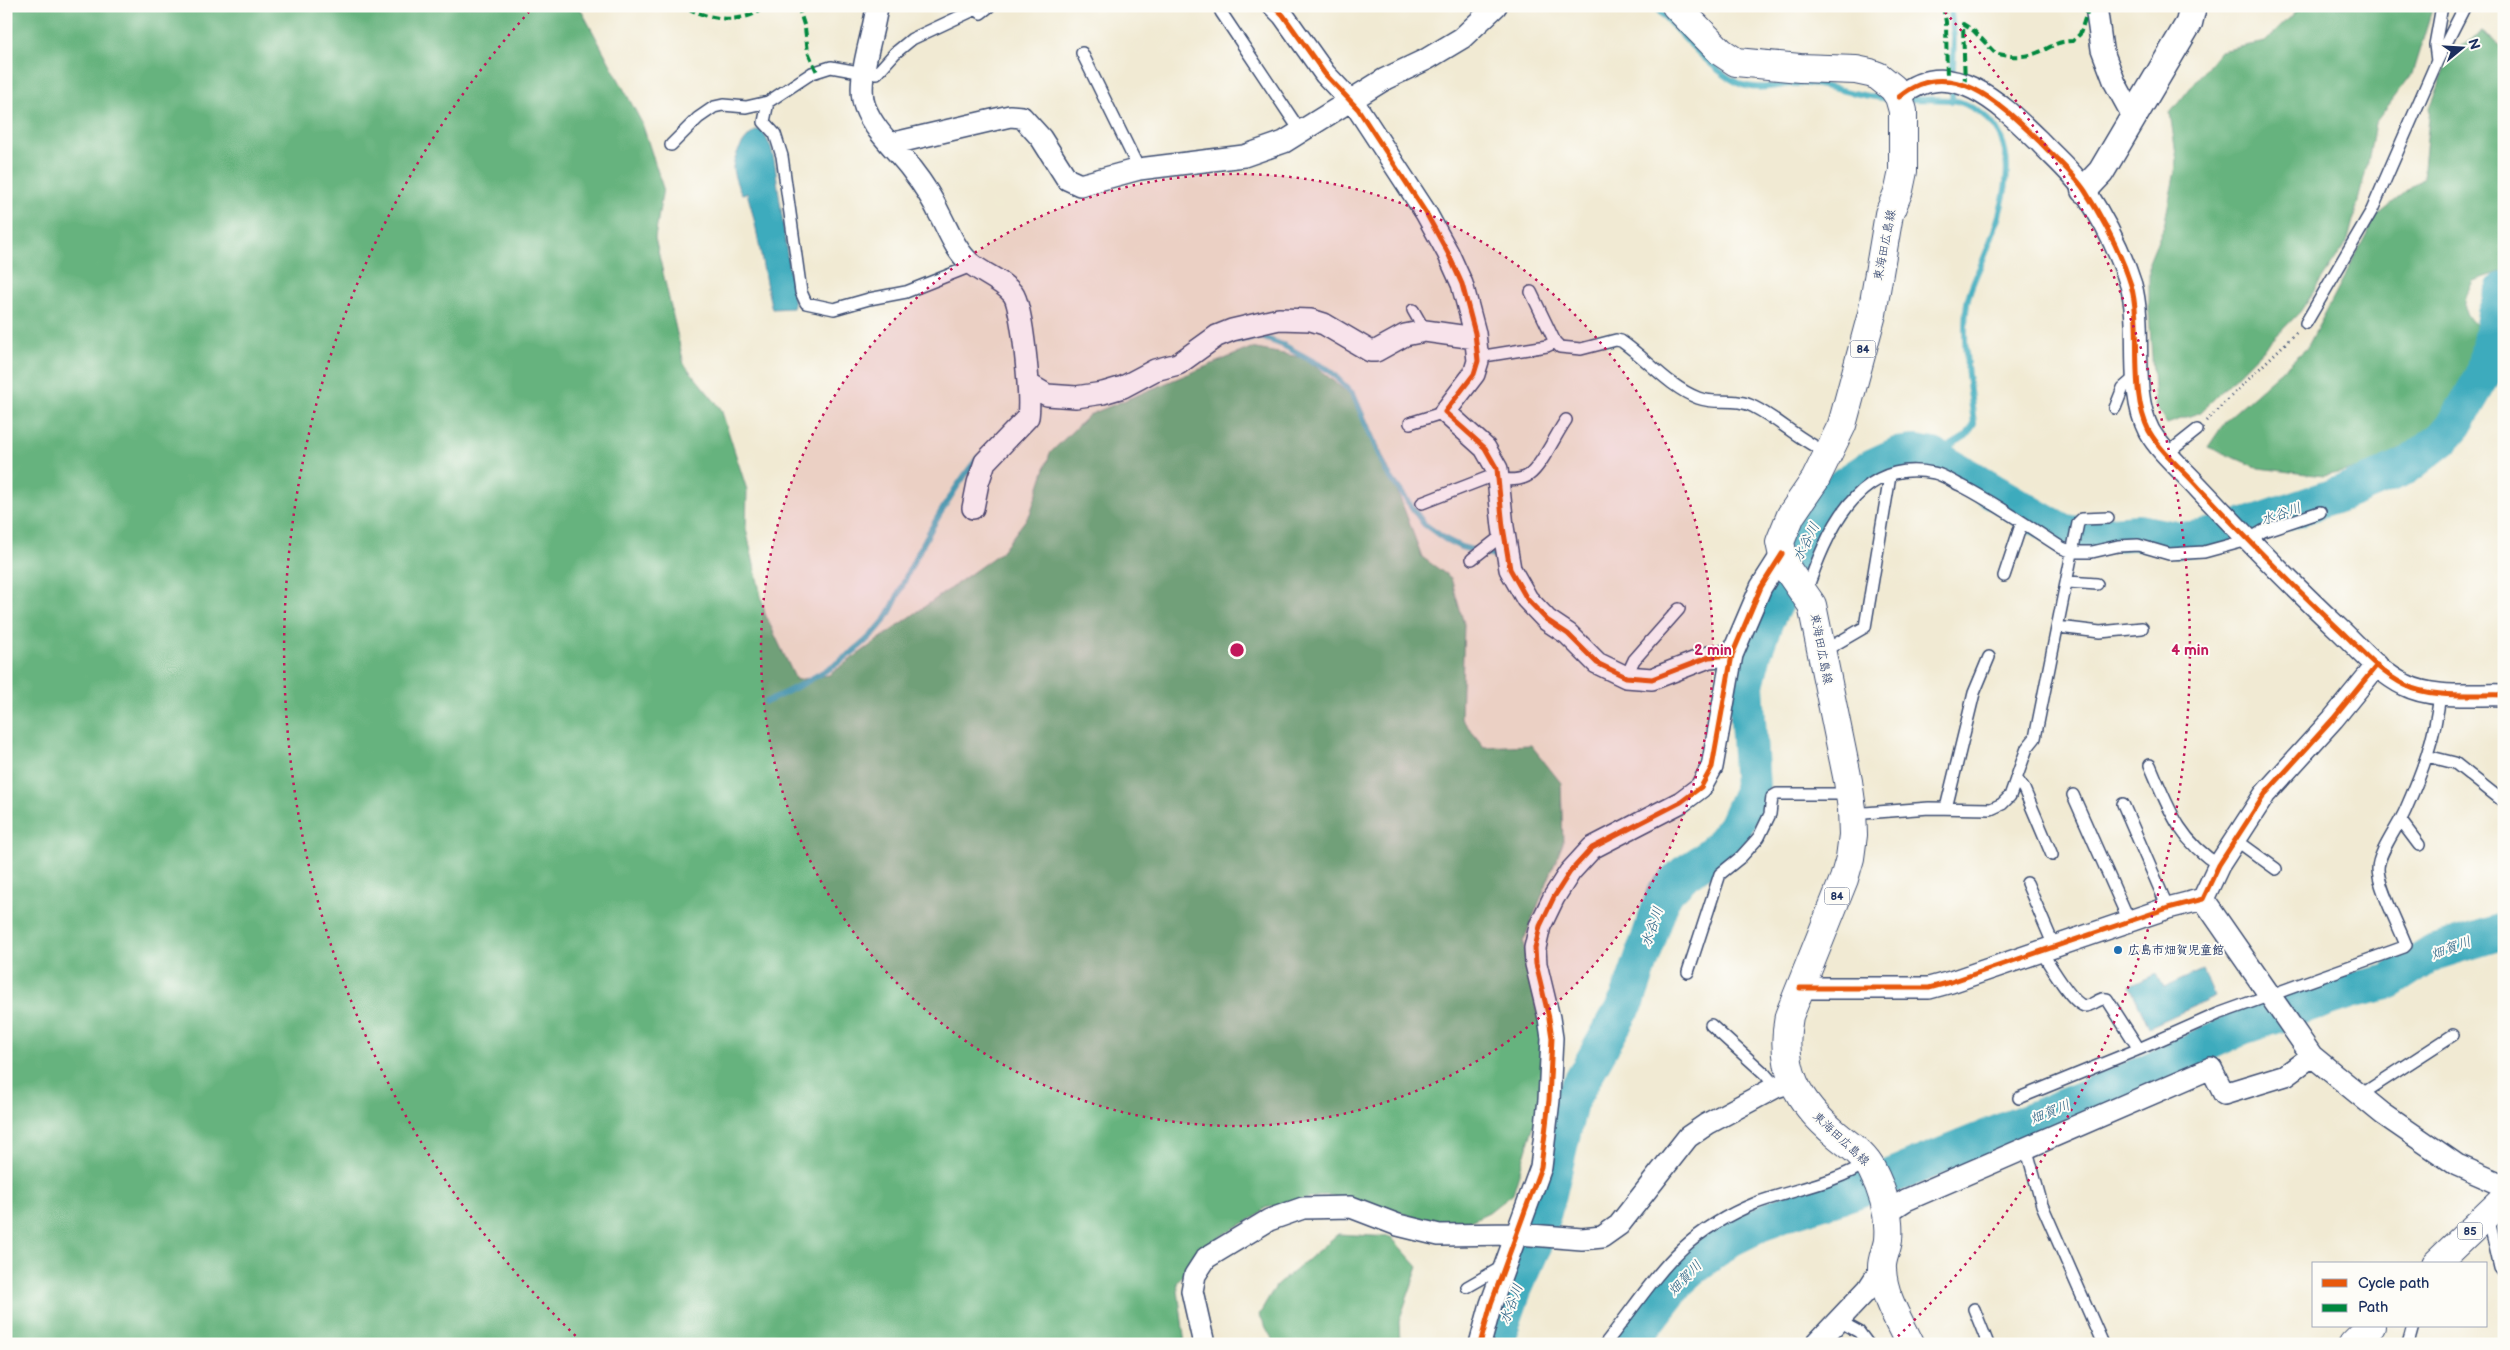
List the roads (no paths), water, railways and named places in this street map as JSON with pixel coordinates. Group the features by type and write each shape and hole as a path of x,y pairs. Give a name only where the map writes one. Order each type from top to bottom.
{"main road":[{"path":"1676,6 1721,52 1736,62 1800,68 1856,70 1878,76 1888,83 1901,107"},
{"name":"東海田広島線","path":"1901,107 1903,171 1899,190 1889,214 1872,314 1842,425 1829,454 1784,530 1780,542 1784,560 1812,605 1851,804 1850,858 1844,879 1788,1016 1785,1036 1784,1084 1818,1119 1869,1165 1886,1210 1888,1239 1882,1269 1892,1308 1910,1344"},
{"name":"85","path":"2438,1262 2496,1207"},
{"path":"2353,1344 2369,1328"}],"street":[{"path":"876,6 864,73 864,106 890,144 914,172 940,215 951,240 974,265 999,281 1014,295 1030,385 1028,417 985,462 973,508"},
{"path":"1274,6 1283,15 1325,74 1358,109 1415,197 1448,253 1462,284 1476,347 1474,374 1445,412 1485,448 1497,477 1510,569 1527,599 1535,608 1568,634 1597,663 1626,677 1652,679 1709,657 1732,654"},
{"path":"890,144 1016,116 1022,117 1031,126 1067,179 1080,185 1139,169 1244,156 1284,142 1385,79 1427,59 1462,38 1496,6"},
{"path":"2096,6 2102,49 2115,83 2133,116"},
{"path":"2084,190 2101,172 2189,22 2193,6"},
{"path":"1901,107 1913,85 1933,81 1959,83 1980,91 2003,106 2068,170 2084,190 2114,245 2130,283 2136,309 2138,375 2142,406 2149,430 2168,454 2246,538 2377,665 2404,685 2424,692 2440,694 2504,695"},
{"path":"1030,385 1047,395 1076,397 1104,393 1123,387 1154,370 1178,364 1217,336 1241,327 1279,319 1311,320 1324,324 1370,351 1376,351 1405,335 1425,331 1476,347"},
{"path":"1480,1344 1490,1304 1506,1264 1523,1234 1541,1167 1552,1060 1550,1018 1536,964 1535,948 1540,926 1554,897 1570,872 1592,848 1681,802 1701,788 1712,767 1732,654 1761,587 1784,560"},
{"path":"2203,900 2219,865 2265,794 2333,719 2377,665"},
{"path":"1800,988 1929,988 2168,908 2203,900"},
{"path":"2203,900 2312,1056 2359,1096 2457,1165 2496,1182 2504,1188"},
{"path":"1886,1210 2026,1147 2212,1068 2224,1094 2286,1075 2312,1056"},
{"path":"1204,1344 1192,1291 1195,1275 1206,1258 1269,1220 1303,1208 1351,1207 1398,1225 1439,1235 1523,1234 1582,1240 1602,1237 1619,1225 1688,1136 1707,1124 1784,1084"},
{"path":"1816,1344 1868,1289 1882,1269"}],"lane":[{"path":"671,145 698,118 714,107 723,105 746,107 768,102 812,73 831,67 864,73 877,72 894,53 922,33 962,17 976,9 981,12 990,6"},
{"path":"2437,61 2435,45 2442,6"},
{"path":"2306,323 2372,210 2437,61 2465,6"},
{"path":"1221,12 1301,132"},
{"path":"1082,53 1139,169"},
{"path":"768,102 764,122 775,134 782,156 801,292 806,303 834,309 869,299 906,292 974,265"},
{"path":"1531,292 1555,342 1560,347 1581,349 1616,340 1621,341 1667,378 1696,398 1736,400 1753,406 1809,445 1829,454"},
{"path":"1413,310 1425,331"},
{"path":"1476,347 1547,346 1555,342"},
{"path":"2115,408 2123,388 2138,375"},
{"path":"1410,423 1445,412"},
{"path":"1422,503 1497,477 1514,480 1529,475 1539,465 1566,420"},
{"path":"2168,454 2197,430"},
{"path":"1804,592 1824,542 1843,511 1868,486 1905,471 1936,473 1986,498 2062,548 2073,552 2092,552 2118,546 2138,545 2162,552 2184,554 2204,552 2320,512"},
{"path":"1822,652 1865,627 1890,476"},
{"path":"1688,972 1720,874 1741,857 1759,837 1770,814 1772,797 1777,794 1851,804 1991,809 2002,804 2010,796 2027,748 2035,738 2068,582 2078,522 2082,519 2108,518"},
{"path":"2004,576 2022,522"},
{"path":"1472,559 1504,534"},
{"path":"2068,582 2097,584"},
{"path":"1626,677 1634,660 1679,609"},
{"path":"2059,626 2100,632 2142,628"},
{"path":"1946,808 1974,693 1988,656"},
{"path":"2019,1098 2139,1048 2404,947 2406,945 2380,881 2379,861 2401,821 2427,756 2436,729 2440,694"},
{"path":"2427,756 2455,763 2504,802"},
{"path":"2150,765 2174,822 2190,842 2206,857 2219,865"},
{"path":"2016,778 2024,789 2052,855"},
{"path":"2073,795 2129,921"},
{"path":"2122,804 2168,908"},
{"path":"2401,821 2419,845"},
{"path":"2236,840 2276,869"},
{"path":"2027,883 2047,949 2066,989 2083,1006 2104,998 2107,999 2139,1048"},
{"path":"1711,1025 1765,1074 1784,1084"},
{"path":"2359,1096 2453,1035"},
{"path":"2026,1147 2042,1205 2103,1344"},
{"path":"1605,1344 1656,1276 1694,1237 1743,1209 1869,1165"},
{"path":"2496,1207 2500,1268 2504,1273"},
{"path":"1467,1287 1492,1275 1506,1264"},
{"path":"1974,1309 1988,1344"},
{"path":"1837,1320 1860,1332 1868,1344"},
{"path":"2408,1344 2412,1328"}],"water":[{"path":"757,130 762,130 771,147 775,165 793,308 772,309 751,207 747,193 742,194 734,174 733,167 738,151 745,140"},
{"path":"2203,970 2215,997 2149,1027 2130,986 2156,974 2163,988"}],"waterway":[{"path":"1654,6 1710,63 1723,74 1746,86 1762,87 1803,83 1890,99"},
{"path":"1950,6 1954,37 1952,101"},
{"path":"1907,99 1957,101 1981,113 1995,127 2003,142 2006,160 2004,196 1987,250 1971,290 1965,318 1968,379 1974,424 1966,436 1933,456"},
{"name":"水谷川","path":"1495,1344 1514,1290 1533,1247 1548,1198 1570,1102 1628,999 1664,894 1685,873 1702,862 1720,846 1735,827 1752,789 1746,685 1754,653 1766,620 1821,513 1844,485 1873,466 1897,455 1915,453 1933,456 2061,531 2087,536 2138,532 2180,540 2203,538 2252,524 2343,493 2406,467 2443,438 2455,424 2484,374 2495,314 2504,290"},
{"path":"1230,341 1261,337 1283,345 1329,370 1353,394 1386,471 1424,524 1445,539 1461,547 1505,559"},
{"path":"766,702 830,668 873,634 892,609 918,553 941,511 978,458"},
{"path":"1742,642 1759,639"},
{"name":"畑賀川","path":"1630,1344 1679,1280 1698,1263 1730,1239 1779,1215 1855,1191 2131,1079 2242,1027 2354,990 2389,982 2433,953 2504,931"}],"place":[{"name":"広島市畑賀児童館","path":"2118,950"}]}
